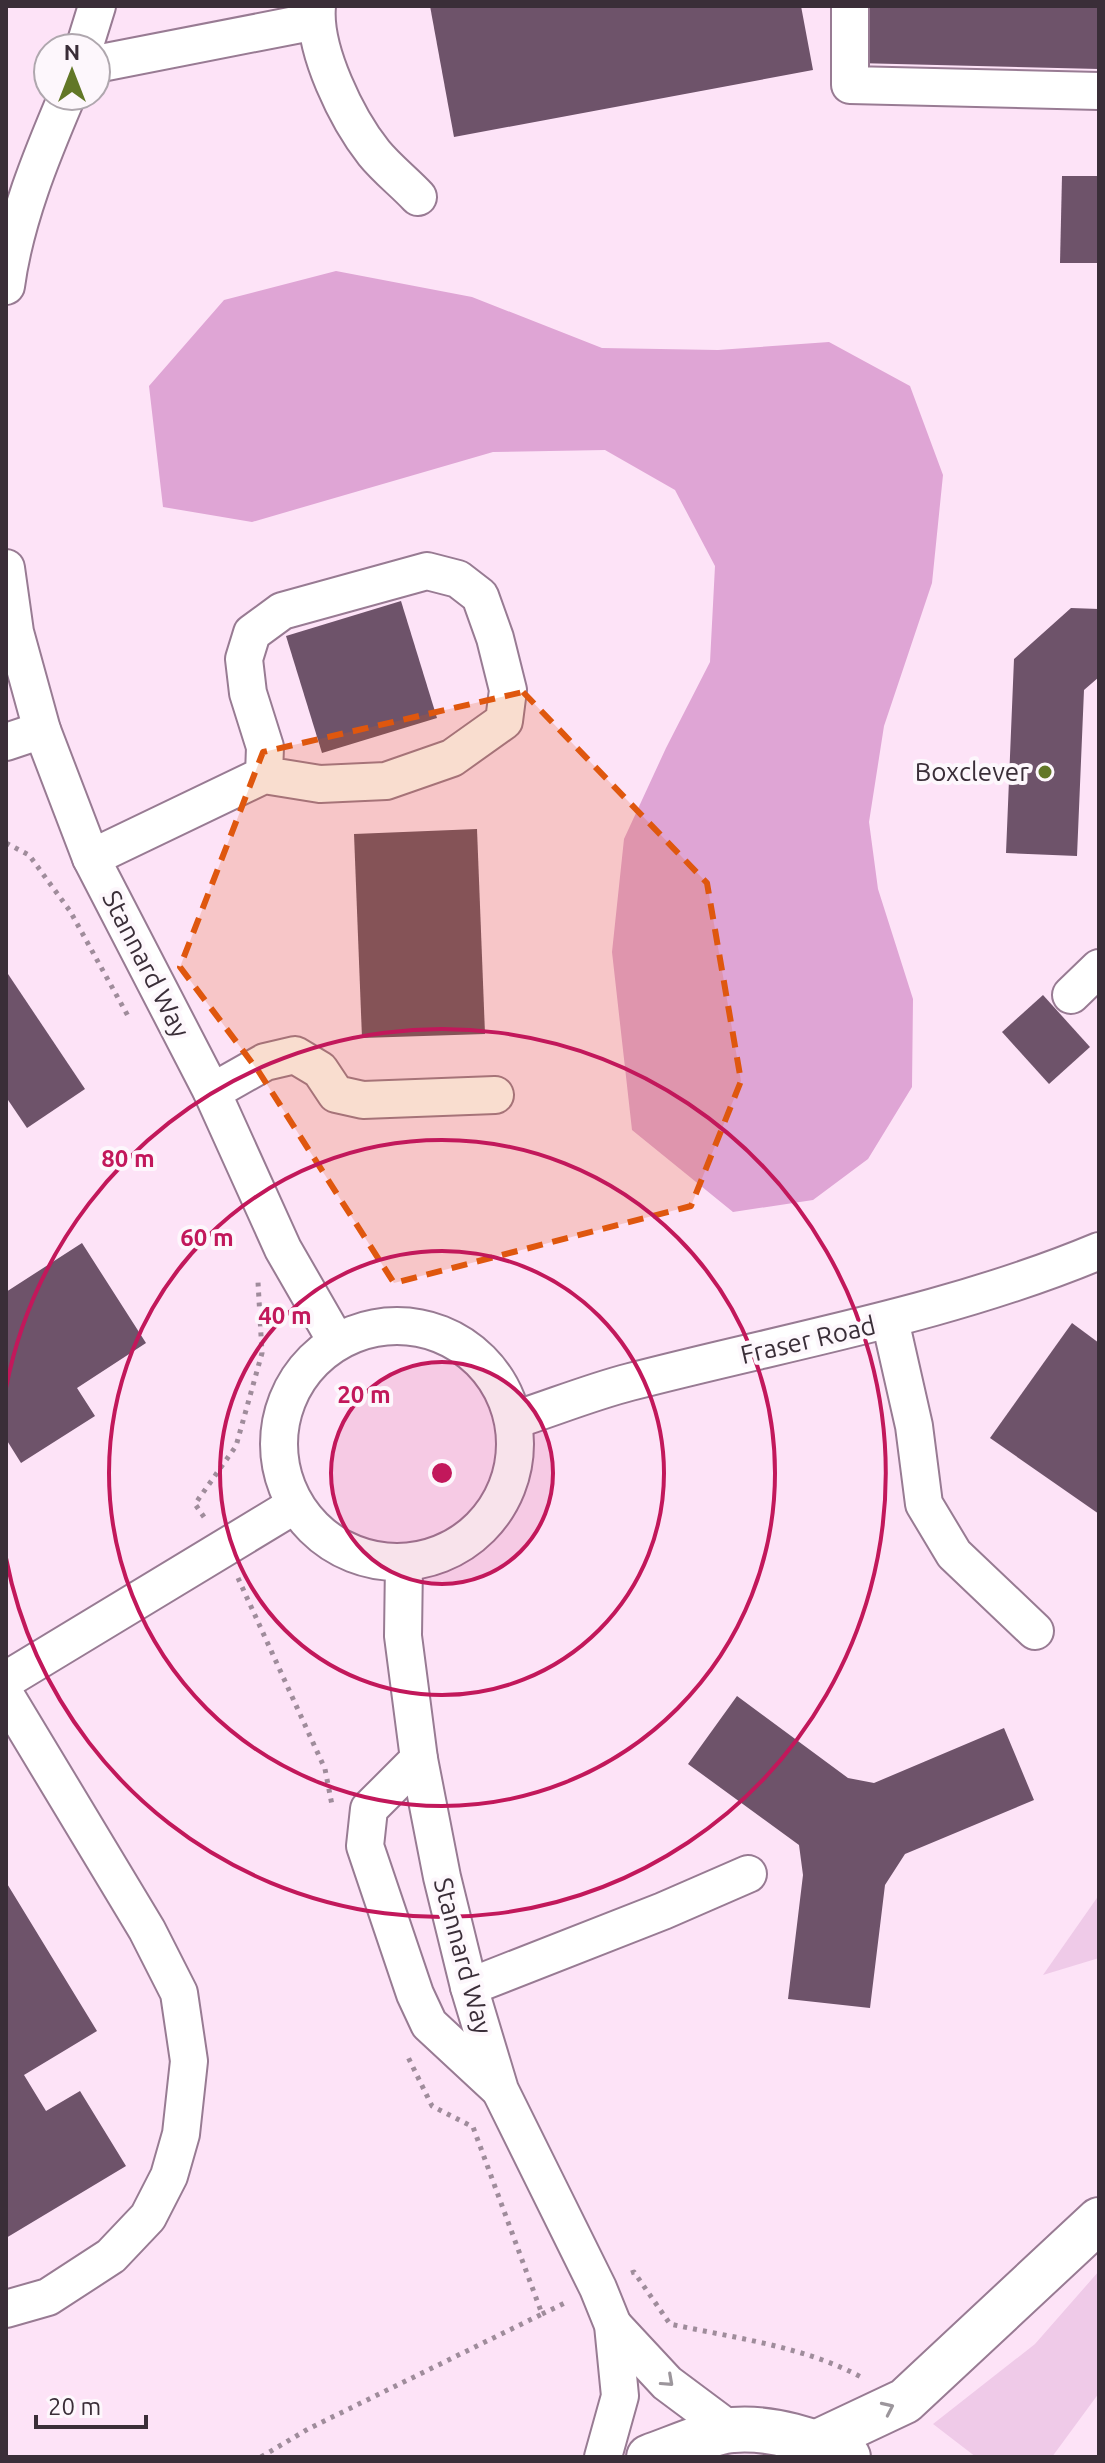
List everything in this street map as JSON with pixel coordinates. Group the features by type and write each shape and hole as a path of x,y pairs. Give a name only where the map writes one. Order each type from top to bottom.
{"main road":[{"path":"649,2457 730,2430 759,2430 833,2449 905,2401 1099,2220"}],"street":[{"path":"89,32 97,6"},
{"path":"850,6 850,85 1099,91"},
{"path":"112,60 317,14 330,72 353,123 376,156 418,197"},
{"path":"6,286 12,247 60,112"},
{"name":"Stannard Way","path":"6,568 15,632 42,730 91,858 212,1092 283,1249 336,1341"},
{"path":"91,858 264,775 320,784 386,781 452,758 504,721 508,690 480,596 458,579 427,571 282,611 252,633 244,659 248,693 265,747 264,775"},
{"path":"6,742 42,730"},
{"path":"1071,995 1099,968"},
{"path":"212,1092 265,1062 295,1055 320,1070 336,1094 363,1100 495,1095"},
{"name":"Fraser Road","path":"514,1420 627,1383 890,1320 1053,1270 1099,1251"},
{"path":"890,1320 914,1426 924,1504 954,1554 1035,1631"},
{"path":"381,1326 431,1330 470,1349 499,1382 514,1420 515,1457 500,1503 477,1531 447,1552 404,1562 355,1555 318,1533 295,1505 278,1459 282,1410 301,1373 336,1341 381,1326"},
{"path":"6,1680 295,1505"},
{"name":"Stannard Way","path":"404,1562 403,1636 419,1759 442,1877 469,1987 500,2090 598,2288 613,2325 620,2396 603,2457"},
{"path":"6,1696 147,1930 179,1993 189,2061 181,2134 169,2176 148,2217 111,2256 48,2297 6,2309"},
{"path":"419,1759 369,1809 365,1846 415,1994 429,2024 500,2090"},
{"path":"469,1987 748,1874"},
{"name":"Stannard Way","path":"613,2325 667,2383 730,2430"}],"path":[{"path":"6,843 29,855 70,911 130,1020"},
{"path":"258,1270 262,1353 236,1446 195,1504 225,1549 325,1769 332,1809"},
{"path":"405,2051 432,2106 473,2127 542,2314"},
{"path":"634,2272 670,2324 778,2346 841,2366 905,2401"},
{"path":"261,2457 308,2429 570,2301"}],"highlighted area":[{"path":"523,692 707,883 741,1081 691,1206 394,1283 259,1072 180,967 263,752"}],"shaded area":[{"path":"336,271 472,297 602,348 718,350 829,342 910,386 943,475 932,583 884,726 869,822 878,889 913,999 912,1087 868,1159 813,1200 733,1212 632,1130 612,952 624,839 710,662 715,566 675,490 605,450 493,452 252,522 163,507 149,386 224,300"},
{"path":"1099,1895 1099,1958 1043,1975"},
{"path":"1099,2271 1099,2393 1052,2457 976,2457 933,2424 1035,2344"}],"building":[{"path":"430,6 801,6 813,70 454,137"},
{"path":"857,6 1099,6 1099,69 856,63"},
{"path":"1062,176 1099,176 1099,263 1060,263"},
{"path":"401,601 437,718 322,753 286,636"},
{"name":"Boxclever","path":"1071,608 1099,609 1099,677 1084,690 1077,856 1006,853 1014,659"},
{"path":"477,829 485,1034 362,1038 354,834"},
{"path":"6,971 85,1089 27,1128 6,1097"},
{"path":"1043,995 1090,1047 1049,1084 1002,1032"},
{"path":"82,1243 146,1343 77,1388 95,1416 21,1463 6,1439 6,1292"},
{"path":"1072,1323 1099,1343 1099,1514 990,1438"},
{"path":"737,1696 848,1778 874,1783 1004,1728 1034,1800 905,1854 885,1885 870,2008 788,1999 803,1875 799,1845 688,1764"},
{"path":"6,1882 97,2031 24,2075 46,2111 80,2091 126,2166 6,2238"}],"place":[{"name":"Boxclever","path":"1045,772"}]}
